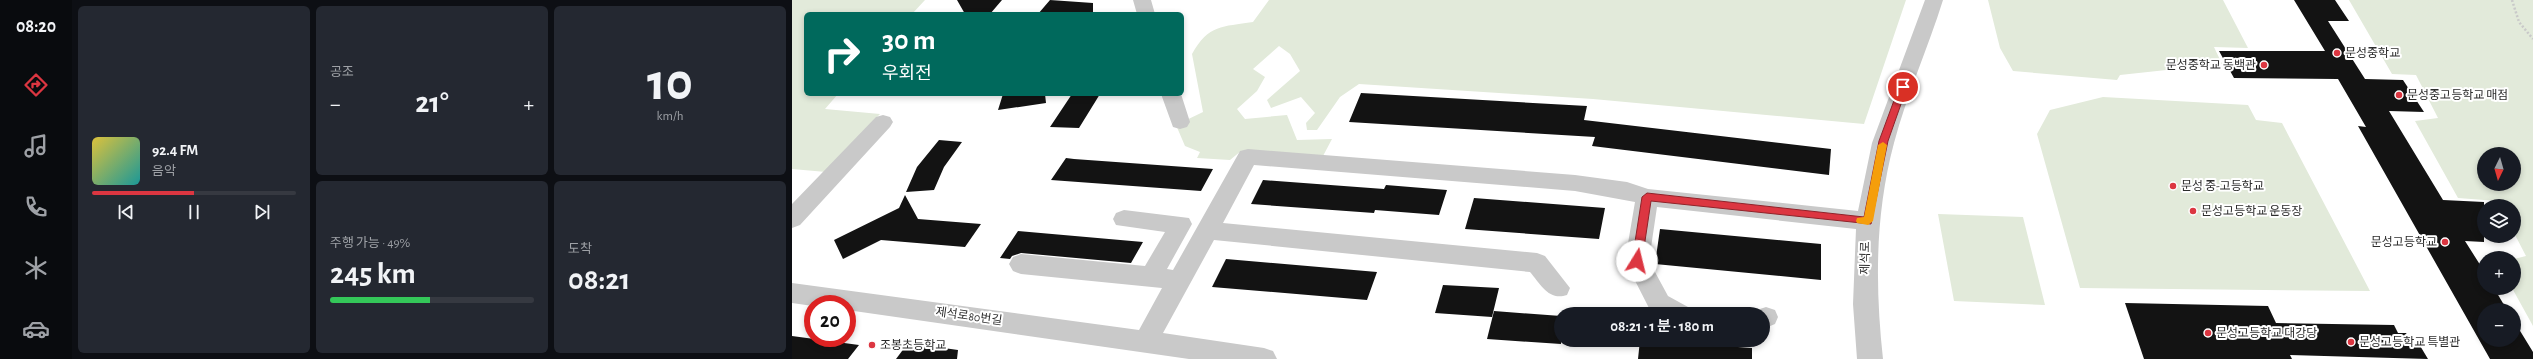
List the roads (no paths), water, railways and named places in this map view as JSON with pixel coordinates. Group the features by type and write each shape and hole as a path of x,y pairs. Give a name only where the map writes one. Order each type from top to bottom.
{"street":[{"path":"1142,0 1145,12"},
{"name":"제석로","path":"1870,359 1864,286 1864,240 1884,141 1934,0"},
{"path":"1172,96 1180,122"},
{"path":"792,219 882,122"},
{"path":"1145,342 1248,157 1575,183 1627,190 1647,197 1868,221"},
{"path":"1647,197 1637,261 1659,303 1666,307"},
{"path":"1124,219 1181,224 1151,276"},
{"path":"1207,230 1537,263 1558,288"},
{"path":"1021,264 1151,276 1178,281"},
{"name":"제석로80번길","path":"792,293 963,315 1264,359"}],"place":[{"name":"문성중학교","path":"2337,53"},
{"name":"문성중학교 동백관","path":"2264,65"},
{"name":"문성중고등학교 매점","path":"2399,95"},
{"name":"문성 중-고등학교","path":"2173,186"},
{"name":"문성고등학교 운동장","path":"2193,211"},
{"name":"문성고등학교","path":"2445,242"},
{"name":"문성고등학교 대강당","path":"2208,333"},
{"name":"문성고등학교 특별관","path":"2351,342"},
{"name":"조봉초등학교","path":"872,345"}]}
